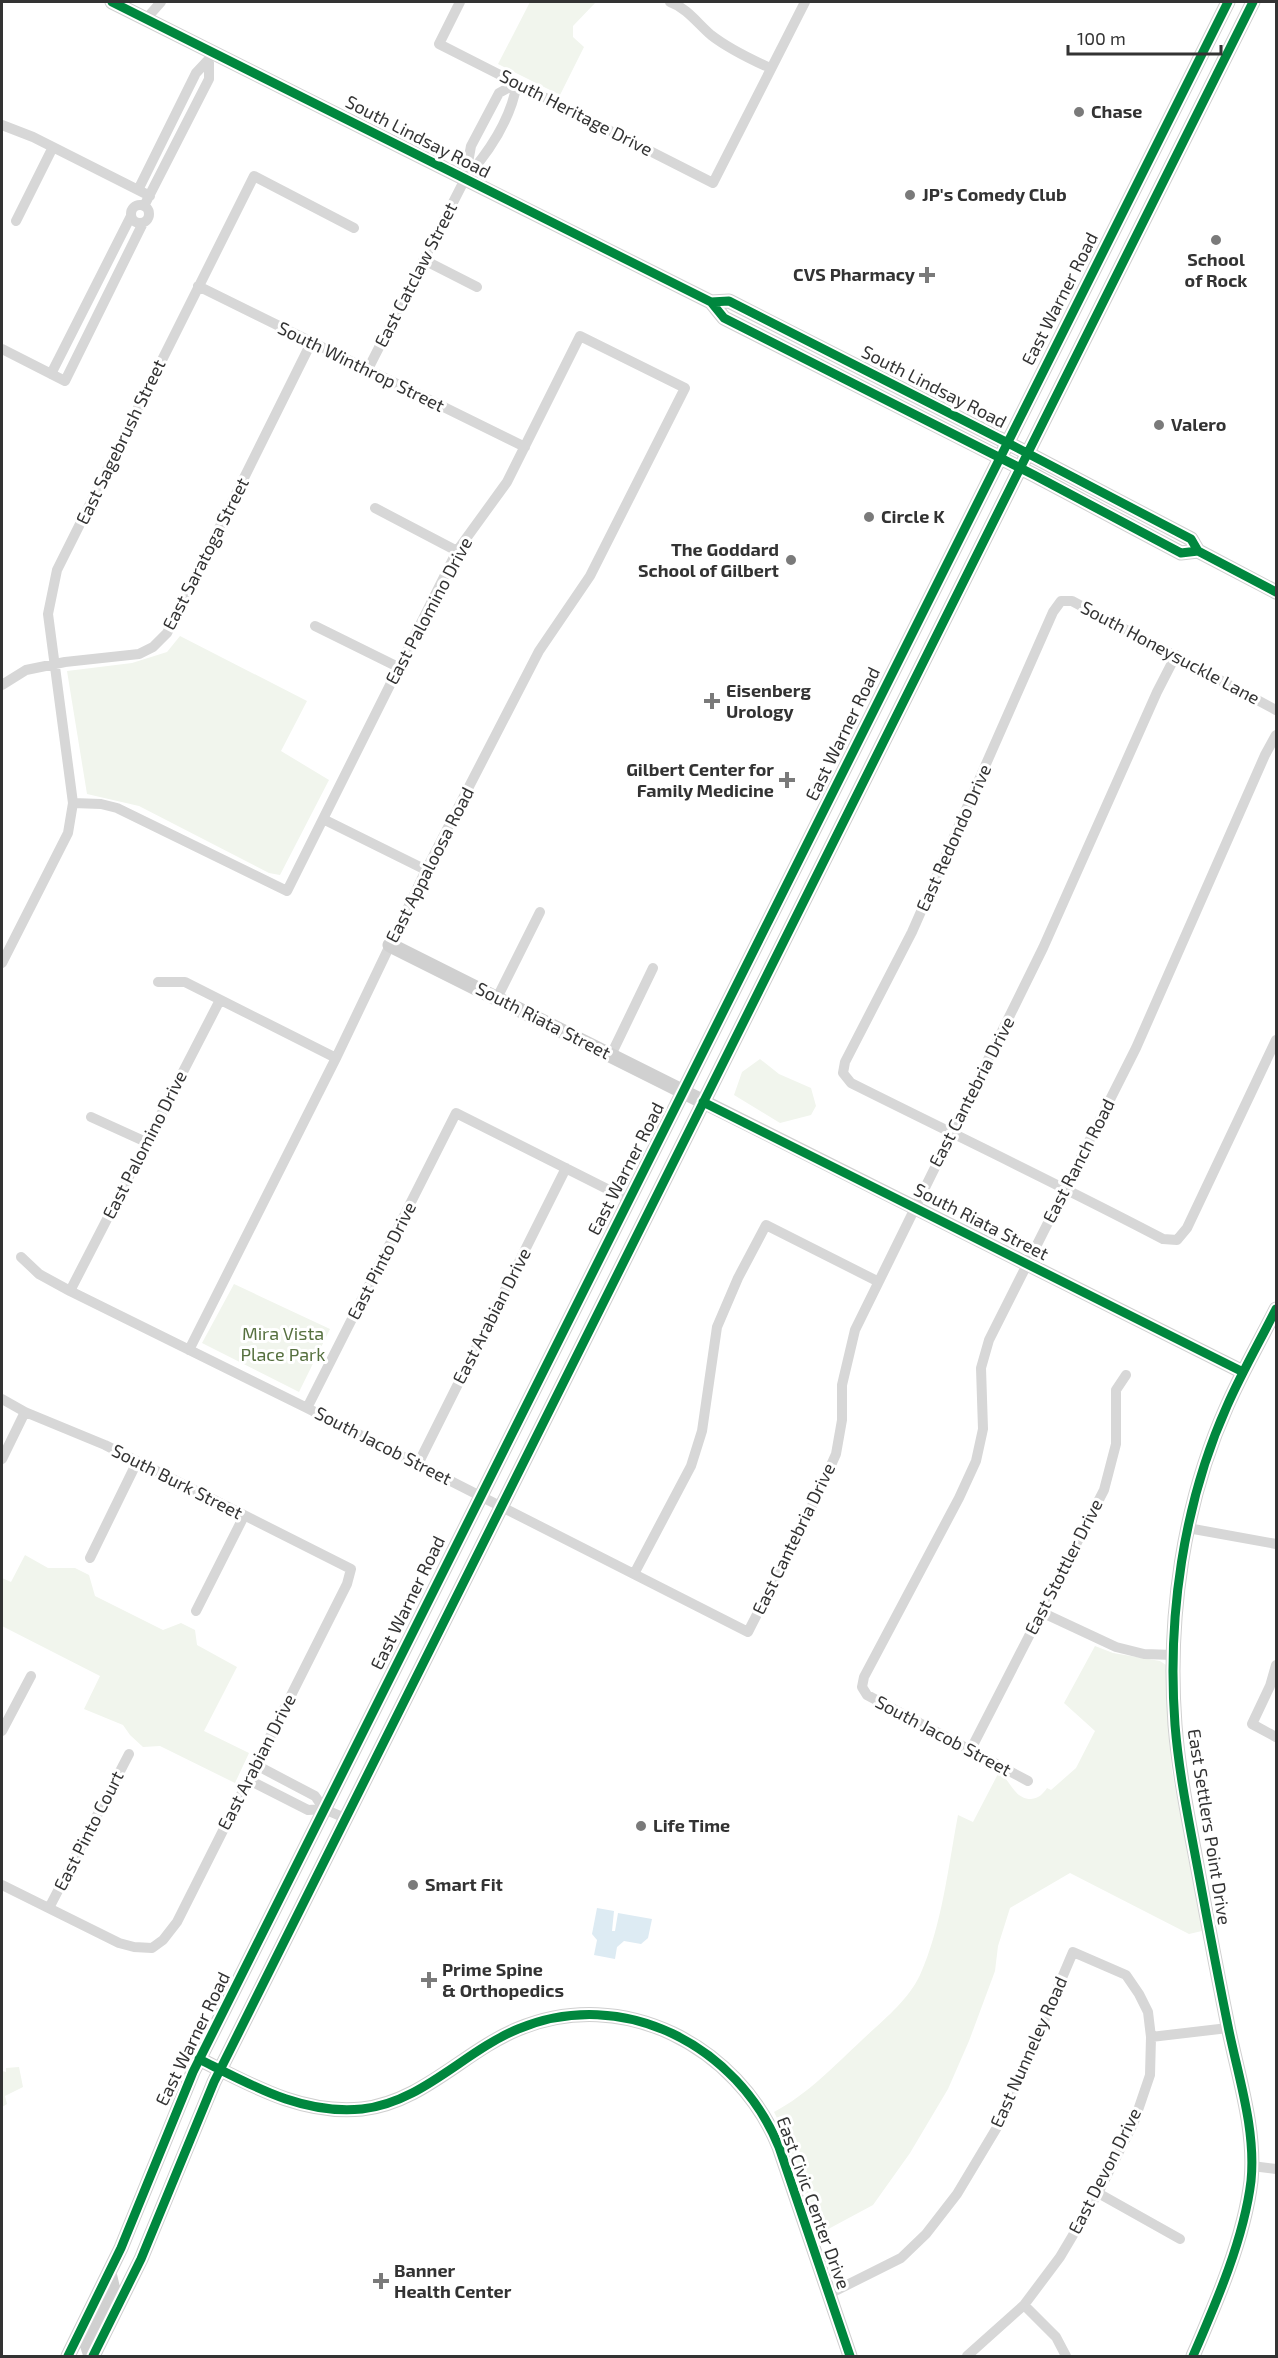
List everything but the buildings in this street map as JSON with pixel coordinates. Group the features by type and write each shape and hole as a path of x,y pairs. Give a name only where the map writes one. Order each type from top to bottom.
{"main road":[{"name":"South Lindsay Road","path":"112,2 211,56 711,302 724,318 999,457 1181,553 1198,551"},
{"name":"East Warner Road","path":"68,2356 121,2248 199,2059 1228,2"},
{"name":"East Warner Road","path":"92,2356 141,2259 220,2069 1253,2"},
{"path":"1142,172 1163,183"},
{"name":"South Lindsay Road","path":"711,302 729,301 1028,453 1191,539 1198,551 1276,592"},
{"path":"752,332 775,335 802,347 808,348 813,345"},
{"path":"865,727 885,738"},
{"name":"South Riata Street","path":"390,945 1243,1371"},
{"name":"East Settlers Point Drive","path":"1193,2356 1227,2270 1248,2196 1251,2141 1183,1792 1175,1724 1173,1655 1175,1616 1188,1528 1216,1432 1243,1371 1276,1309"},
{"name":"East Civic Center Drive","path":"199,2059 271,2094 305,2106 343,2110 387,2104 408,2096 498,2038 538,2022 593,2015 638,2021 682,2037 725,2067 745,2088 761,2110 779,2146 850,2356"},
{"path":"121,2248 141,2259"},
{"path":"92,2356 87,2344 89,2337 113,2290 109,2273"}],"street":[{"path":"146,19 149,2"},
{"path":"146,19 161,2"},
{"name":"South Heritage Drive","path":"460,2 439,44 713,183 770,68"},
{"path":"670,2 679,5 712,36 742,55 770,68 805,2"},
{"path":"138,190 196,73 211,56"},
{"path":"51,374 132,210 147,201 209,79 211,56"},
{"name":"East Catclaw Street","path":"465,179 471,147 499,93 517,83"},
{"name":"East Catclaw Street","path":"368,371 465,179 488,153 514,102 517,83"},
{"path":"2,125 33,137 138,190 147,201 150,213 65,381 2,350"},
{"path":"16,221 53,147"},
{"name":"East Sagebrush Street","path":"55,663 48,614 57,570 254,176 354,228"},
{"path":"131,216 135,221 143,223"},
{"path":"424,260 477,287"},
{"path":"105,268 119,275"},
{"name":"South Winthrop Street","path":"198,286 525,447"},
{"path":"90,298 104,305"},
{"name":"East Palomino Drive","path":"73,803 101,804 126,811 287,891 458,551 507,482 580,336 685,388"},
{"name":"East Saratoga Street","path":"55,663 139,654 153,647 167,633 311,343"},
{"name":"East Appaloosa Road","path":"189,1350 336,1058 426,870 539,651 591,576 685,388"},
{"path":"375,508 458,551"},
{"name":"South Honeysuckle Lane","path":"1061,601 1072,601 1276,710"},
{"name":"East Redondo Drive","path":"951,1133 851,1083 843,1073 845,1062 912,932 1053,612 1061,601"},
{"path":"315,626 398,667"},
{"name":"East Cantebria Drive","path":"748,1632 836,1454 842,1420 842,1385 855,1330 877,1281 1044,948 1152,702 1176,655"},
{"path":"2,685 27,670 55,663 73,803 68,833 2,963"},
{"name":"East Ranch Road","path":"862,1687 864,1677 959,1498 976,1461 982,1429 981,1368 989,1340 1136,1048 1265,755 1276,735"},
{"path":"323,819 426,870"},
{"path":"497,998 540,912"},
{"path":"611,1055 653,968"},
{"path":"158,982 185,982 336,1058"},
{"name":"East Palomino Drive","path":"70,1291 220,1000"},
{"path":"951,1133 1065,1187 1163,1239 1177,1240 1187,1228 1276,1040"},
{"name":"East Pinto Drive","path":"307,1408 456,1113 566,1168"},
{"path":"91,1117 146,1142"},
{"path":"566,1168 629,1200"},
{"name":"East Arabian Drive","path":"418,1464 566,1168"},
{"path":"634,1574 691,1466 702,1431 717,1327 738,1278 766,1225 877,1281"},
{"name":"South Jacob Street","path":"21,1257 39,1274 70,1291 307,1408 748,1632"},
{"name":"East Stottler Drive","path":"971,1749 1104,1490 1116,1444 1116,1390 1126,1375"},
{"name":"South Burk Street","path":"2,1399 25,1412 105,1445 351,1569"},
{"path":"2,1459 25,1412"},
{"path":"90,1558 137,1461"},
{"path":"196,1611 244,1516"},
{"path":"1188,1528 1276,1544"},
{"name":"East Arabian Drive","path":"49,1908 119,1943 152,1948 163,1940 177,1922 249,1780 347,1584 351,1569"},
{"path":"1041,1612 1116,1647 1144,1654 1173,1655"},
{"path":"1276,1665 1270,1686 1252,1724 1276,1737"},
{"path":"2,1731 31,1676"},
{"name":"South Jacob Street","path":"862,1687 867,1695 1028,1781"},
{"name":"East Pinto Court","path":"49,1908 129,1754"},
{"path":"256,1765 315,1796 324,1809"},
{"path":"249,1780 308,1810 324,1809 345,1818"},
{"path":"2,1885 49,1908"},
{"name":"East Devon Drive","path":"967,2356 1024,2305 1060,2257 1098,2193 1134,2122 1150,2075 1151,2037 1148,2012 1139,1994 1126,1975 1073,1952"},
{"name":"East Nunneley Road","path":"829,2294 902,2258 926,2234 957,2194 1002,2119 1073,1952"},
{"path":"1151,2037 1228,2028"},
{"path":"1251,2166 1276,2169"},
{"path":"1098,2193 1180,2239"},
{"path":"1024,2305 1056,2337 1066,2356"}],"green space":[{"path":"530,2 596,2 573,26 573,37 584,47 560,95 498,64"},
{"path":"180,636 307,701 281,751 329,780 280,875 269,873 139,806 87,794 67,671 132,663 167,652"},
{"path":"760,1059 779,1074 811,1088 816,1106 811,1115 780,1123 734,1095 742,1072"},
{"name":"Mira Vista Place Park","path":"234,1284 330,1329 299,1392 202,1343"},
{"path":"25,1555 48,1568 75,1568 89,1575 95,1596 163,1630 181,1623 195,1630 197,1645 237,1667 204,1731 249,1753 235,1783 160,1746 143,1747 123,1725 84,1709 100,1676 2,1626 2,1578 11,1582"},
{"path":"1095,1646 1113,1653 1160,1661 1166,1665 1172,1771 1202,1931 1189,1934 1070,1873 1010,1908 998,1946 995,1971 948,2089 910,2153 873,2205 819,2234 782,2128 774,2112 798,2097 831,2069 894,2010 915,1984 934,1937 958,1815 973,1822 999,1772 1017,1793 1031,1799 1036,1798 1047,1788 1051,1790 1076,1768 1095,1731 1064,1703"},
{"path":"19,2067 23,2087 5,2096 7,2104 2,2107 2,2071 6,2072 6,2068"}],"shaded area":[{"path":"597,1908 614,1911 612,1931 615,1931 618,1913 652,1919 648,1938 641,1944 624,1941 617,1947 615,1959 594,1955 597,1940 592,1934"}],"cycle path":[{"path":"112,2 711,302 724,318 1034,475 1181,553 1198,551"},
{"path":"68,2356 121,2248 193,2072 1228,2"},
{"path":"93,2356 141,2259 214,2082 1253,2"},
{"path":"711,302 729,301 1006,442 1191,539 1198,551 1276,592"},
{"path":"703,1102 1243,1372"},
{"path":"1193,2356 1236,2248 1247,2203 1252,2162 1246,2105 1217,1971 1179,1762 1173,1685 1176,1603 1189,1522 1212,1443 1233,1393 1276,1309"},
{"path":"199,2059 258,2088 298,2103 340,2110 362,2109 404,2097 424,2087 498,2039 518,2029 558,2017 597,2015 636,2020 672,2034 706,2054 736,2080 760,2111 779,2147 850,2356"}],"place":[{"name":"Chase","path":"1079,112"},
{"name":"JP's Comedy Club","path":"910,195"},
{"name":"School of Rock","path":"1216,240"},
{"name":"CVS Pharmacy","path":"927,275"},
{"name":"Valero","path":"1159,425"},
{"name":"Circle K","path":"869,517"},
{"name":"The Goddard School of Gilbert","path":"791,560"},
{"name":"Eisenberg Urology","path":"712,701"},
{"name":"Gilbert Center for Family Medicine","path":"787,780"},
{"name":"Life Time","path":"641,1826"},
{"name":"Smart Fit","path":"413,1885"},
{"name":"Prime Spine & Orthopedics","path":"429,1980"},
{"name":"Banner Health Center","path":"381,2281"}]}
